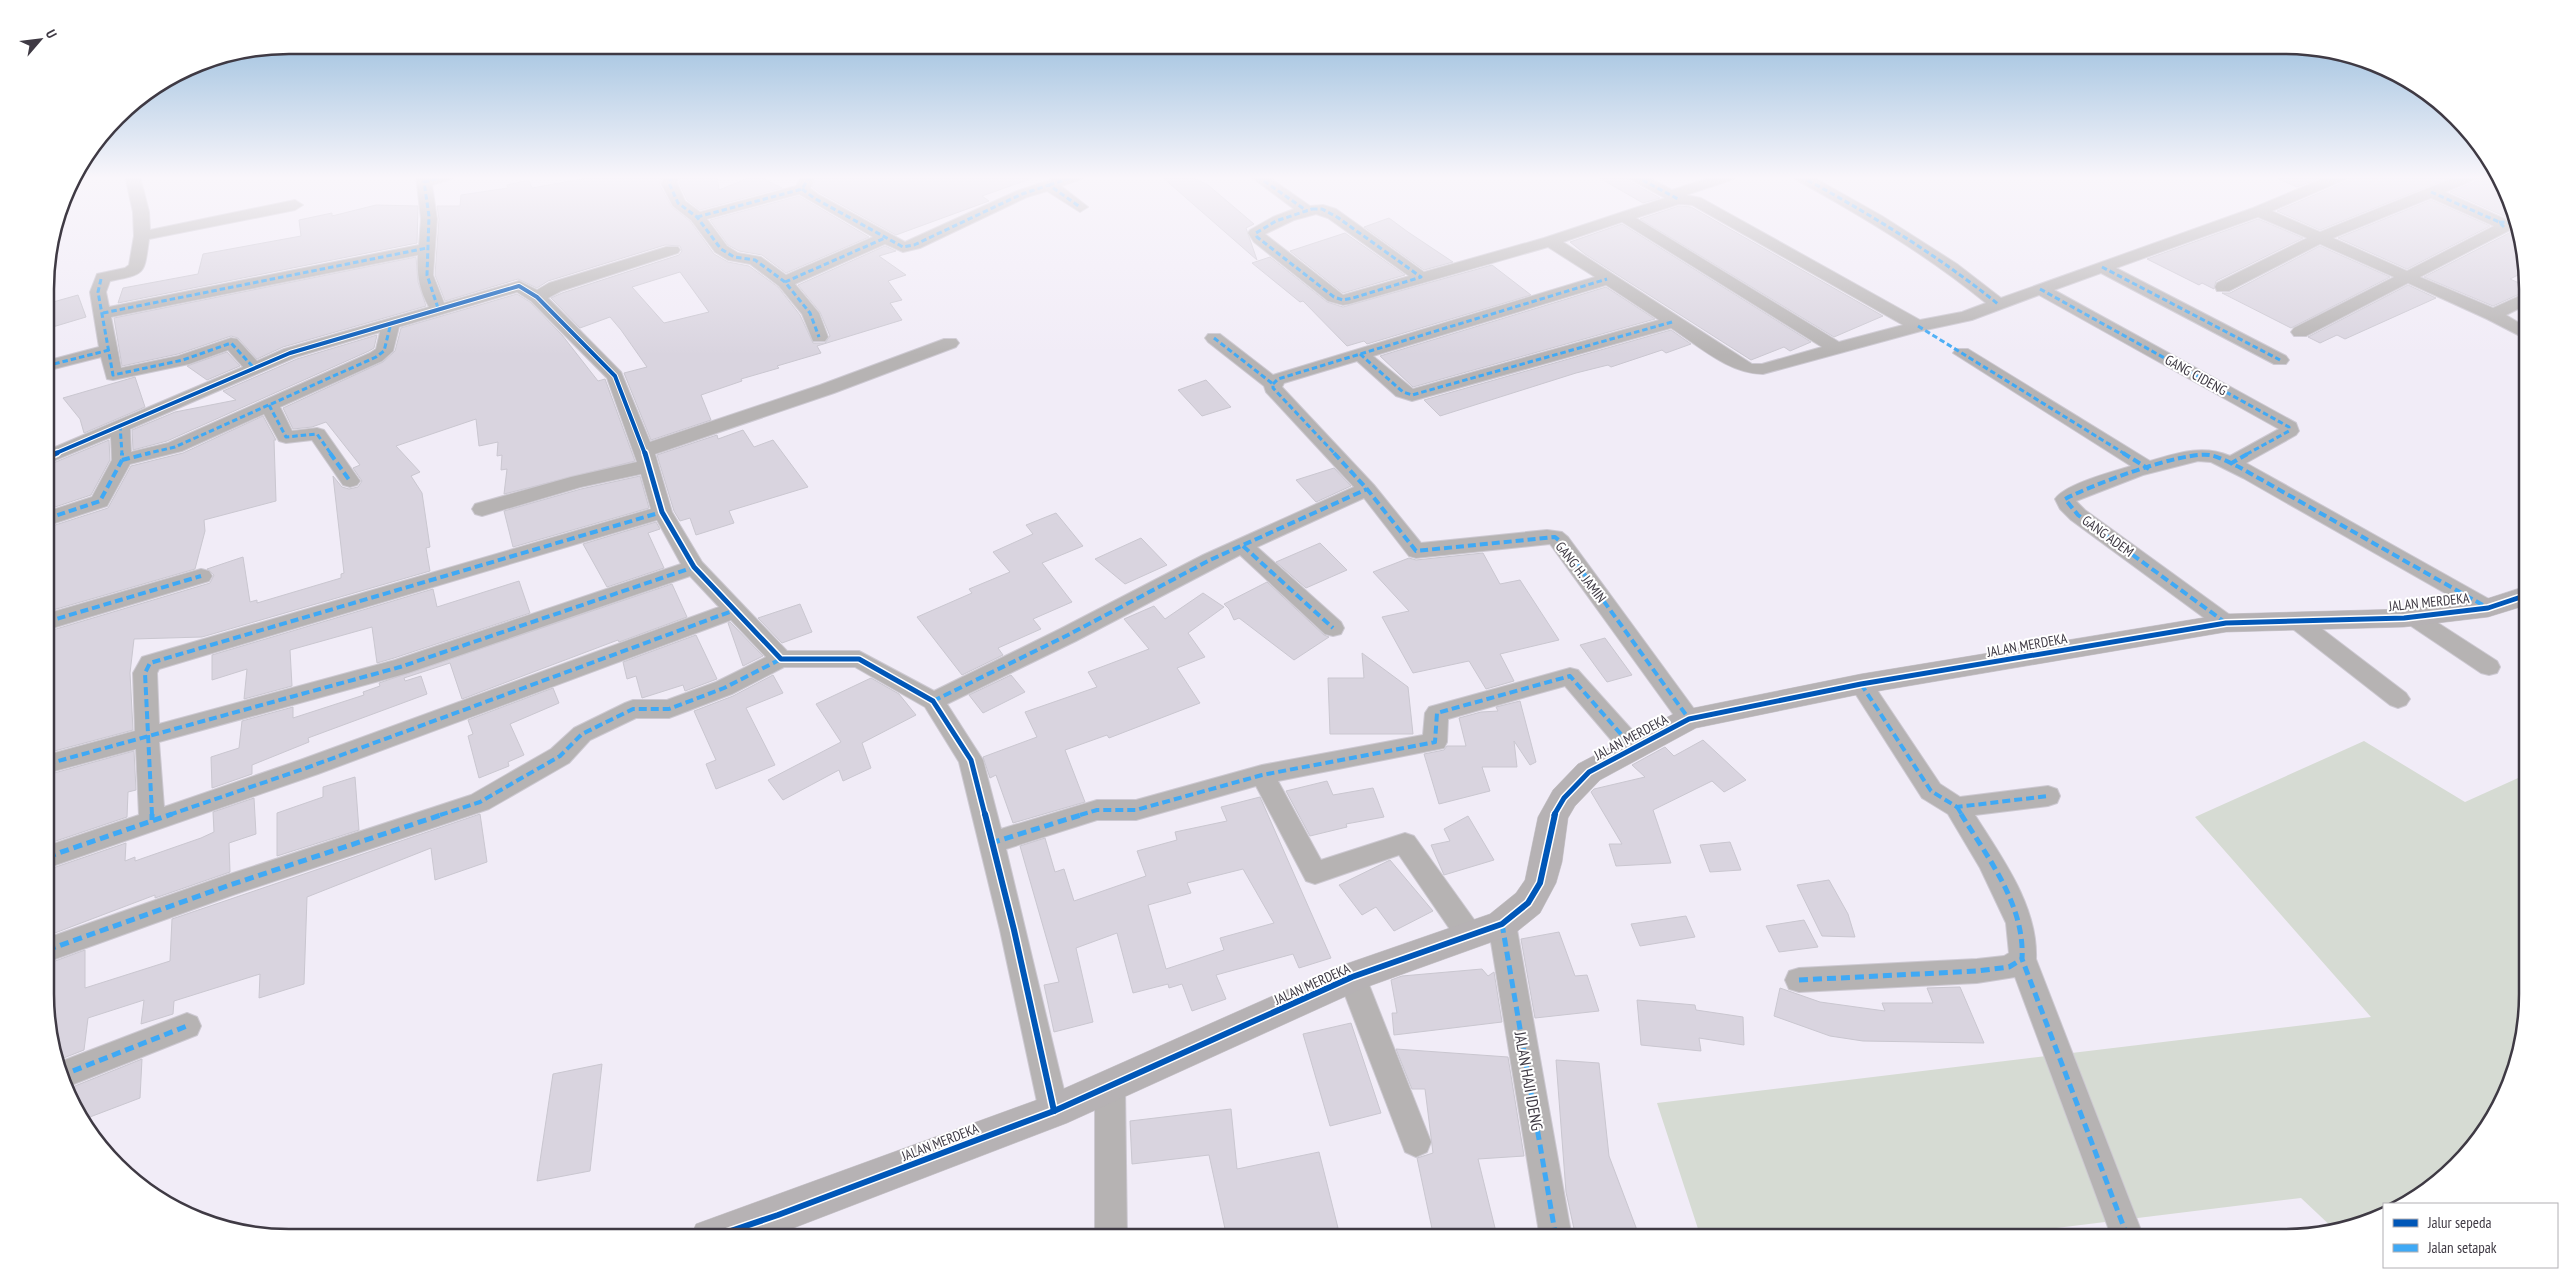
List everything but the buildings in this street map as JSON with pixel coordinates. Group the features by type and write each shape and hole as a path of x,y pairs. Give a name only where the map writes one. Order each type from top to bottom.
{"street":[{"path":"142,236 136,269 127,274 101,279 98,292 113,375 183,360 231,343 254,368"},
{"path":"428,236 425,275 429,291 438,308"},
{"path":"711,236 721,249 734,256 755,260 786,282 810,313 819,337"},
{"path":"882,236 903,247 914,245 933,236"},
{"path":"1257,236 1334,297 1343,300 1566,236"},
{"path":"1363,236 1421,277"},
{"path":"1654,236 1837,349"},
{"path":"1758,236 1918,326"},
{"path":"1904,236 1967,278 1998,304"},
{"path":"1550,241 1672,322 1750,369 1764,369 1918,326 1966,316 2189,236"},
{"path":"2315,236 2493,315 2519,330"},
{"path":"2223,287 2325,236"},
{"path":"2300,332 2487,236"},
{"path":"786,282 885,238"},
{"path":"103,314 427,248"},
{"path":"536,297 555,287 672,250"},
{"path":"2102,267 2280,360"},
{"path":"1273,384 1278,379 1608,279"},
{"path":"54,452 290,353 438,308 519,286 536,297 615,376 646,458 662,512 694,567 782,659"},
{"name":"GANG CIDENG","path":"2040,289 2289,427 2289,431 2230,464"},
{"path":"2493,315 2519,302"},
{"path":"1360,354 1404,392 1412,395 1672,322"},
{"path":"122,460 175,447 382,354 390,323"},
{"path":"934,700 1243,546 1367,489 1273,388 1273,384 1214,338"},
{"path":"482,509 578,481 646,458 950,343"},
{"path":"54,364 109,350"},
{"path":"1962,353 2149,469 2199,455 2211,456 2230,464 2488,608"},
{"path":"269,405 286,437 317,434 350,482"},
{"path":"54,516 100,501 122,460 120,425"},
{"name":"GANG ADEM","path":"2149,469 2071,495 2065,499 2067,504 2226,623"},
{"name":"GANG H. JAMIN","path":"1367,489 1416,552 1555,537 1561,542 1688,719"},
{"path":"152,820 146,736 146,670 154,662 662,512"},
{"path":"1243,546 1333,628"},
{"path":"54,762 400,667 694,567"},
{"path":"54,620 201,576"},
{"name":"JALAN MERDEKA","path":"737,1229 1054,1111 1352,977 1502,924 1528,903 1540,883 1546,862 1553,817 1564,798 1589,772 1688,719 1861,684 2226,623 2413,617 2488,608 2519,598"},
{"path":"54,855 309,766 735,610"},
{"path":"2413,617 2489,667"},
{"path":"2297,621 2398,699"},
{"path":"54,948 227,886 480,802 560,756 582,734 633,709 669,709 724,688 782,659 859,659 934,700 971,760 1014,930 1054,1111"},
{"path":"992,843 1098,810 1136,810 1262,775 1434,742 1437,713 1570,676 1633,748"},
{"path":"1861,684 1931,791 1949,804 1957,807 2048,796"},
{"path":"1262,775 1315,873 1405,843 1470,936"},
{"path":"1957,807 2015,908 2022,929 2024,949 2022,959 2125,1229"},
{"name":"JALAN HAJI IDENG","path":"1502,924 1554,1229"},
{"path":"1799,980 1977,971 2009,967 2022,959"},
{"path":"1352,977 1416,1142"},
{"path":"67,1073 187,1026"},
{"path":"1110,1086 1112,1229"}],"shaded area":[{"path":"2364,741 2465,802 2519,778 2519,1010 2515,1040 2507,1070 2495,1098 2480,1125 2461,1149 2427,1181 2392,1203 2383,1203 2383,1207 2360,1217 2330,1225 2301,1198 2048,1229 1698,1229 1657,1103 2371,1017 2195,817"}],"marked path":[{"path":"429,236 427,275 432,296 438,308"},
{"path":"711,236 721,249 734,257 755,260 785,282 810,313 819,337"},
{"path":"883,236 903,247 914,245 933,236"},
{"path":"1257,236 1334,297 1343,300 1421,277 1363,236"},
{"path":"1903,236 1975,285 1998,304"},
{"path":"785,282 885,238"},
{"path":"103,313 427,248"},
{"path":"2102,267 2280,360"},
{"path":"101,279 98,292 113,375 183,360 231,343 254,368"},
{"path":"1273,384 1278,379 1607,279"},
{"path":"2040,289 2289,427 2289,431 2230,464"},
{"path":"1360,354 1403,392 1412,395 1672,322"},
{"path":"122,460 175,447 376,357 384,351 391,323"},
{"path":"1918,326 2149,469"},
{"path":"1214,338 1273,384 1273,388 1367,489 1416,551 1555,537 1561,542 1689,719"},
{"path":"54,364 109,350"},
{"path":"269,405 286,437 317,434 350,481"},
{"path":"54,516 100,501 122,460 120,425"},
{"path":"2226,623 2078,515 2067,504 2065,499 2092,486 2136,471 2198,455 2209,455 2239,467 2488,608"},
{"path":"933,701 1068,635 1210,560 1367,489"},
{"path":"152,820 145,673 150,663 662,512"},
{"path":"1243,546 1333,628"},
{"path":"54,762 400,667 694,567"},
{"path":"54,620 201,576"},
{"path":"54,855 309,767 735,610"},
{"path":"54,948 227,886 480,802 560,756 582,734 633,709 669,709 724,688 781,659"},
{"path":"991,843 1097,810 1136,810 1262,775 1435,742 1437,713 1570,676 1633,748"},
{"path":"1861,684 1931,791 1957,807 2048,796"},
{"path":"1957,807 2001,881 2011,902 2019,923 2023,942 2022,959 2125,1229"},
{"path":"1502,924 1554,1229"},
{"path":"1799,980 1977,971 2009,967 2022,959"},
{"path":"67,1073 187,1026"}],"cycle path":[{"path":"54,455 290,353 519,286 537,297 615,376 644,451 662,512 694,567 781,659 859,659 933,701 971,760 1014,930 1054,1111"},
{"path":"737,1229 1054,1111 1352,977 1502,924 1528,903 1540,883 1546,862 1553,817 1564,798 1589,772 1689,719 1861,684 2226,623 2404,618 2488,608 2519,598"}]}
